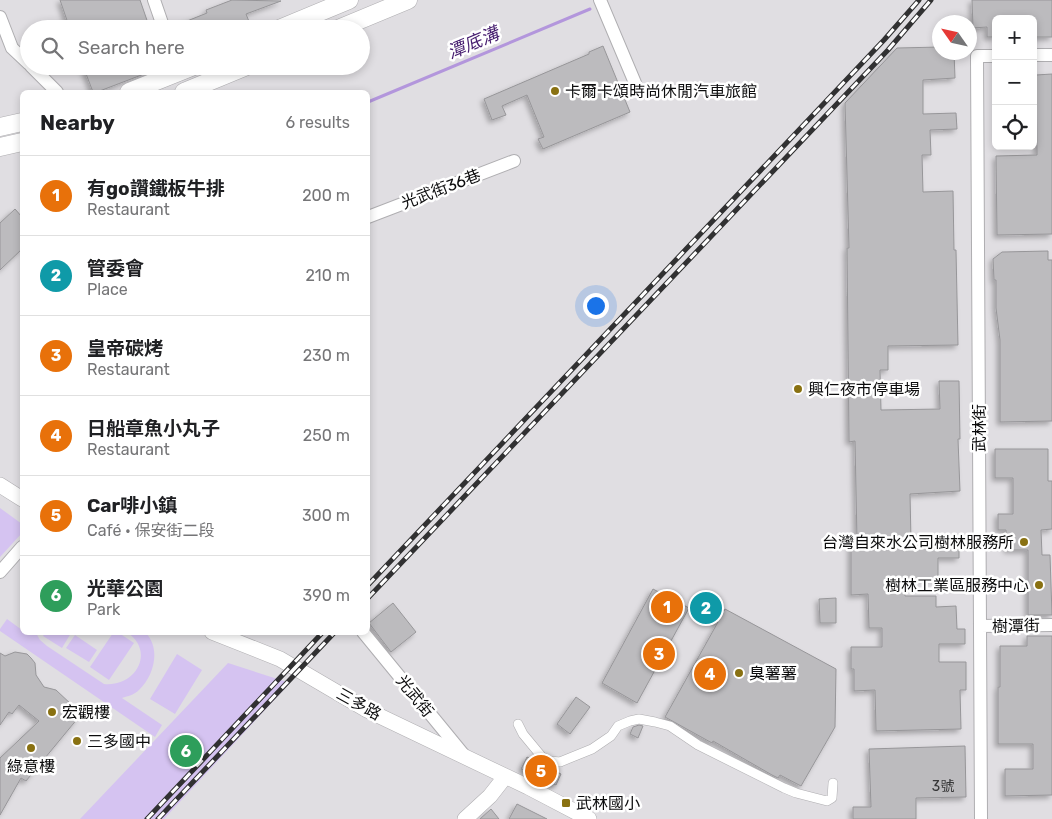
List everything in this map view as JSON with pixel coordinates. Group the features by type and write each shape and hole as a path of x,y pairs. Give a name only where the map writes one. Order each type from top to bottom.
{"main road":[{"path":"301,20 349,0"},
{"path":"360,20 408,0"},
{"path":"134,90 170,75"},
{"path":"190,90 226,75"},
{"path":"0,127 20,122"},
{"path":"0,148 20,143"}],"street":[{"path":"154,0 161,20"},
{"path":"600,0 638,90"},
{"path":"0,17 12,48 20,56"},
{"path":"1037,55 1052,55"},
{"name":"武林街","path":"981,819 977,56 992,56"},
{"path":"40,75 55,90"},
{"path":"184,75 185,90"},
{"name":"光武街36巷","path":"370,216 514,161"},
{"path":"0,485 20,498"},
{"path":"0,572 20,549"},
{"name":"樹潭街","path":"980,626 1052,625"},
{"name":"三多路","path":"219,635 280,660 367,710 589,819"},
{"name":"光武街","path":"365,635 467,759"},
{"path":"518,724 523,734 542,757 550,761 560,762 592,749 611,736 618,726 630,720 639,719 670,726 698,745 796,793 827,801 832,798 833,783"},
{"path":"465,819 490,796 505,777"}],"shaded area":[{"path":"0,508 20,523 20,535 0,557"},
{"path":"7,619 20,629 20,635 37,635 47,646 104,684 125,680 133,674 141,658 140,649 130,635 148,635 151,639 154,654 152,670 139,690 122,698 162,725 155,737 0,631"},
{"path":"44,635 70,635 62,648"},
{"path":"75,635 97,650 89,662 66,648"},
{"path":"112,635 122,635 134,643 109,680 90,667"},
{"path":"177,654 202,670 175,714 150,699"},
{"path":"228,663 290,683 164,819 80,819"}],"building":[{"path":"60,0 140,0 147,20 67,20"},
{"path":"232,0 281,1 246,14 248,20 190,20 207,13 206,10"},
{"path":"972,0 1052,0 1052,37 1037,37 1037,15 992,15 992,37 987,37 987,27 977,28 977,15 973,15"},
{"path":"603,46 630,112 543,149 538,139 544,137 527,95 502,106 506,115 492,120 484,99 589,54 589,52"},
{"path":"932,47 932,60 954,60 955,78 923,80 923,114 956,113 957,129 930,130 931,155 922,155 923,192 953,191 958,345 888,346 888,370 880,370 881,410 940,409 939,381 959,381 960,439 958,439 960,491 910,494 911,540 959,539 959,558 938,558 938,578 904,578 905,596 936,596 936,607 956,606 957,629 965,629 965,644 939,644 939,662 966,662 966,690 960,690 961,729 876,731 875,690 854,691 854,669 851,669 851,647 882,647 882,628 869,628 868,594 851,595 851,541 857,541 855,441 849,442 847,248 849,248 845,103 897,48"},
{"path":"1052,74 1052,234 997,235 996,156 1037,155 1037,75"},
{"path":"86,75 141,75 102,90 92,90"},
{"path":"15,209 20,215 20,251 0,270 0,223"},
{"path":"1048,251 1048,260 1052,260 1052,421 1000,422 1000,340 993,259 1002,252"},
{"path":"995,449 1048,449 1048,481 1052,481 1052,529 1041,530 1042,555 1050,555 1052,615 1028,615 1028,550 1007,550 1006,530 998,530 998,514 1013,514 1013,478 995,478"},
{"path":"653,589 689,608 637,703 602,683"},
{"path":"836,598 836,623 820,623 819,599"},
{"path":"702,599 724,611 725,609 836,669 835,727 801,786 780,775 778,778 772,775 713,741 712,743 665,717 718,622 696,610"},
{"path":"393,603 416,632 391,652 370,622"},
{"path":"1027,636 1052,636 1052,795 1005,796 1005,769 1033,769 1033,744 998,744 1000,646 1027,646"},
{"path":"15,652 27,654 31,658 35,663 36,675 44,687 56,690 73,706 78,718 26,781 21,778 0,815 0,758 39,721 19,705 12,714 9,712 0,725 0,653 5,656"},
{"path":"576,697 590,707 570,734 557,724"},
{"path":"643,726 638,738 630,734 633,727"},
{"path":"965,746 966,797 916,798 916,819 853,819 853,807 871,807 869,749"},
{"path":"527,757 561,774 556,785 521,769"},
{"path":"517,804 547,819 509,819"},
{"path":"491,809 499,819 480,819"}],"waterway":[{"name":"潭底溝","path":"370,101 590,9"}],"railway":[{"path":"370,583 884,40 919,0"},
{"path":"370,596 888,50 931,0"},
{"path":"147,819 320,635"},
{"path":"158,819 332,635"}],"place":[{"name":"卡爾卡頌時尚休閒汽車旅館","path":"555,91"},
{"name":"興仁夜市停車場","path":"798,389"},
{"name":"台灣自來水公司樹林服務所","path":"1024,542"},
{"name":"樹林工業區服務中心","path":"1039,585"},
{"name":"有go讚鐵板牛排","path":"667,607"},
{"name":"管委會","path":"706,608"},
{"name":"皇帝碳烤","path":"659,654"},
{"name":"臭薯薯","path":"739,673"},
{"name":"日船章魚小丸子","path":"710,674"},
{"name":"宏觀樓","path":"52,712"},
{"name":"三多國中","path":"77,741"},
{"name":"綠意樓","path":"31,748"},
{"name":"光華公園","path":"186,751"},
{"name":"Car啡小鎮","path":"541,771"},
{"name":"武林國小","path":"566,803"}]}
